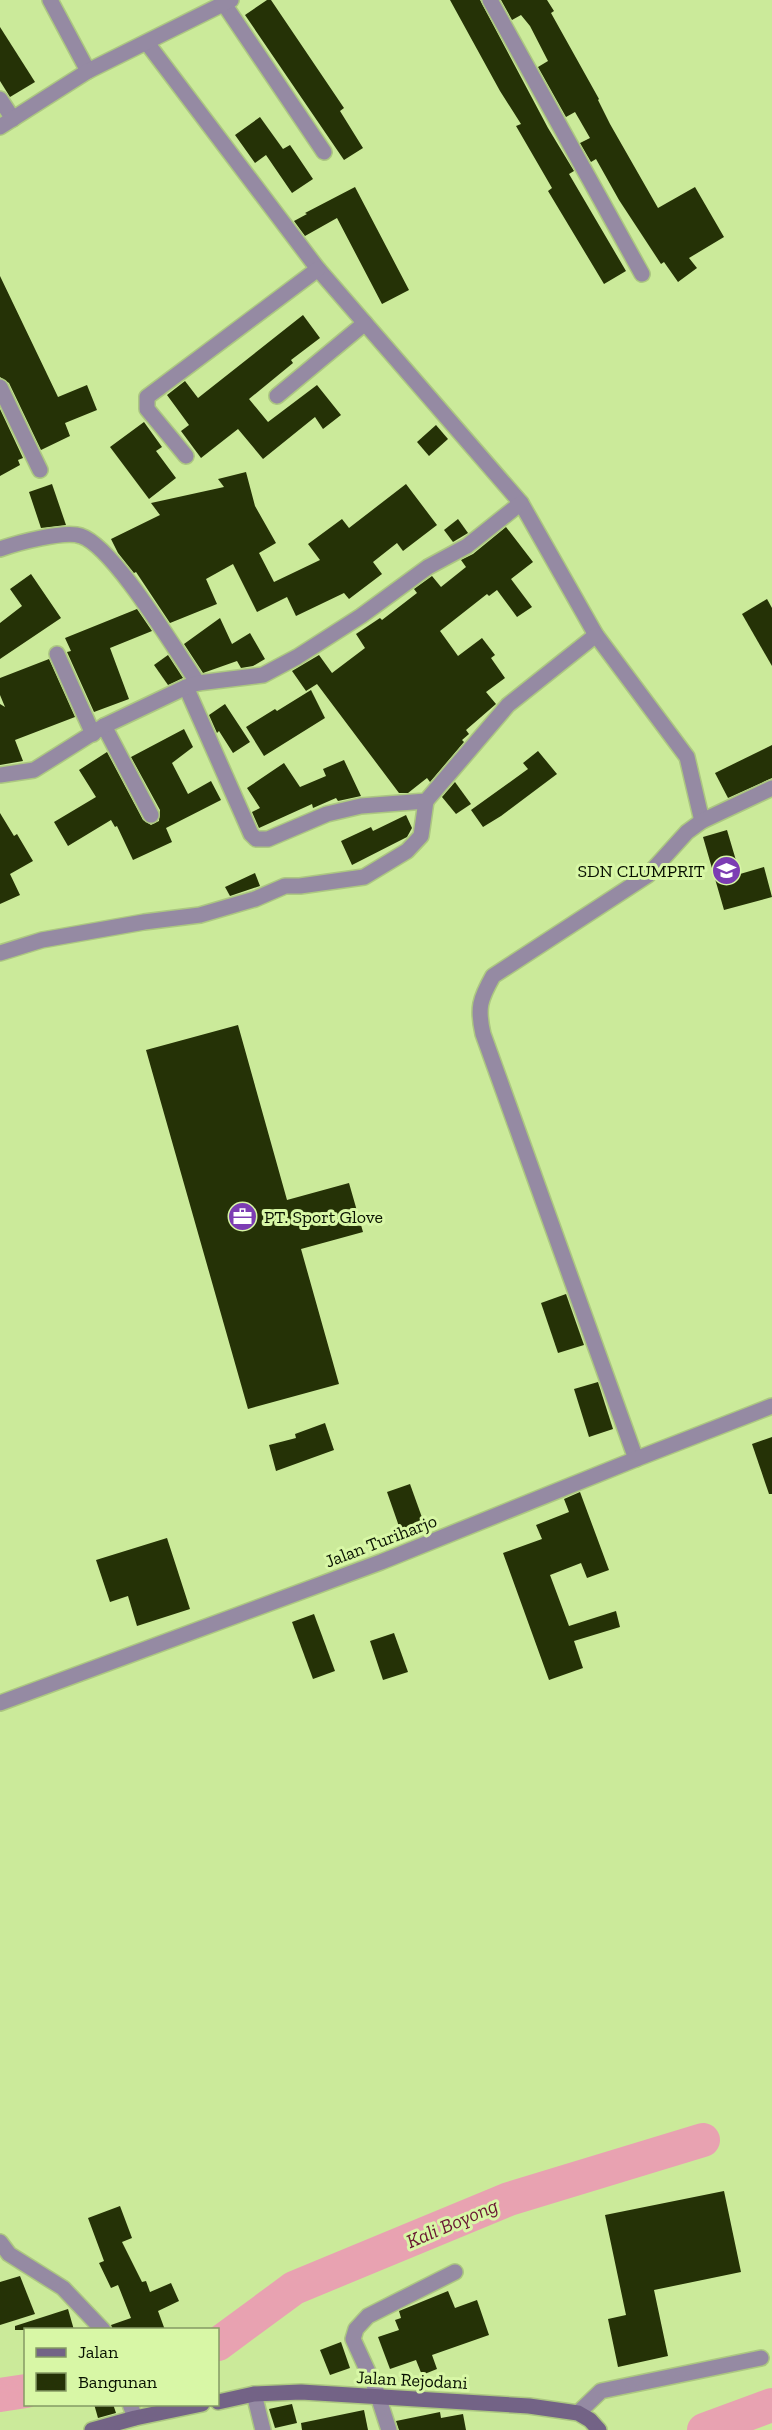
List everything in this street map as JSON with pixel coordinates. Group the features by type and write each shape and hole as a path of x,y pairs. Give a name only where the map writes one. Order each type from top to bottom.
{"main road":[{"name":"Jalan Rejodani","path":"219,2402 254,2394 301,2392 529,2406 578,2413"},
{"path":"92,2430 132,2409 174,2406"},
{"path":"578,2413 590,2420 599,2430"}],"street":[{"path":"50,0 88,71"},
{"path":"490,0 642,274"},
{"path":"0,99 6,123 88,71 227,2 324,152"},
{"path":"147,43 318,269 520,503 596,635 687,757 702,821"},
{"path":"186,456 147,410 147,397 318,269"},
{"path":"278,396 365,323"},
{"path":"0,387 40,470"},
{"path":"0,775 34,770 99,730 192,685 263,675 297,657 361,616 428,567 467,546 520,503"},
{"path":"0,549 38,538 79,535 102,549 149,609 192,685 251,834 256,839 275,837 327,814 350,808 426,801"},
{"path":"0,953 42,940 144,922 200,915 255,899 285,886 364,877 398,858 421,836 426,801 508,705 596,635"},
{"path":"57,654 99,730 151,815"},
{"path":"636,1458 483,1034 478,1015 480,1001 493,976 648,875 687,832 702,821 772,788"},
{"name":"Jalan Turiharjo","path":"0,1703 381,1562 636,1458 772,1406"},
{"path":"1,2245 9,2254 63,2288 101,2328"},
{"path":"389,2430 353,2339 356,2329 368,2316 455,2272"},
{"path":"578,2413 601,2391 761,2358"},
{"path":"254,2394 263,2430"}],"building":[{"path":"267,0 271,0 344,108 340,111 363,148 344,160 245,15"},
{"path":"450,0 480,0 548,128 574,171 569,174 626,271 604,284 548,191 552,188 516,126 521,124 500,91"},
{"path":"501,0 547,0 554,11 551,13 599,99 610,124 658,208 695,187 724,237 689,258 697,268 678,282 664,262 661,264 619,200 596,159 591,162 580,143 590,138 575,112 566,117 538,67 548,61 530,26 521,15 512,20"},
{"path":"0,27 35,82 10,97 0,81"},
{"path":"260,117 283,149 290,145 313,179 292,193 266,155 255,163 235,135"},
{"path":"355,187 409,290 382,304 337,218 305,236 294,221"},
{"path":"0,276 58,397 87,385 97,410 65,423 70,436 41,450 9,383 0,377"},
{"path":"303,315 320,338 291,360 293,363 249,399 268,422 317,385 341,415 323,429 315,417 263,459 238,429 201,458 181,431 189,425 167,395 185,381 198,398"},
{"path":"0,409 23,458 18,460 20,465 0,476"},
{"path":"144,422 162,447 156,451 176,478 149,499 110,447"},
{"path":"436,425 448,439 429,456 417,442"},
{"path":"246,472 255,506 276,543 259,553 274,582 320,560 308,544 342,519 349,528 406,484 437,525 403,551 397,543 373,562 382,574 349,599 344,593 296,616 287,597 257,612 233,564 206,579 217,604 170,623 136,572 134,573 118,553 111,539 160,515 151,503 224,487 218,479"},
{"path":"52,484 66,525 41,528 29,492"},
{"path":"458,519 468,533 453,542 444,530"},
{"path":"506,527 533,562 511,579 532,607 517,617 497,590 489,596 487,594 440,631 458,656 482,638 495,655 491,658 505,678 486,692 496,704 466,730 469,734 462,740 464,742 430,782 427,778 408,793 399,793 317,684 306,691 292,671 319,655 332,673 365,648 356,634 380,618 382,620 417,593 414,589 432,576 441,587 466,567 461,560 473,554"},
{"path":"31,574 61,618 0,659 0,623 22,606 10,589"},
{"path":"767,599 772,608 772,666 742,614"},
{"path":"137,609 152,631 110,648 129,699 94,712 67,652 71,651 65,638"},
{"path":"220,618 232,644 250,633 265,659 253,666 241,668 237,661 203,673 184,644"},
{"path":"168,655 183,678 168,685 154,665"},
{"path":"49,659 75,717 15,740 23,761 0,765 0,704 5,707 0,695 0,678"},
{"path":"311,690 325,718 264,756 246,727"},
{"path":"225,704 250,742 233,753 219,731 217,733 209,715"},
{"path":"184,729 193,747 172,763 188,794 211,781 221,800 166,828 172,842 133,860 117,826 115,827 111,820 68,846 54,822 96,797 79,770 107,752 143,820 151,825 159,821 160,810 131,757"},
{"path":"772,745 772,778 728,798 715,773"},
{"path":"538,751 557,774 483,827 471,810 528,769 523,763"},
{"path":"344,760 361,796 338,801 336,798 313,808 312,804 259,828 252,812 260,808 247,788 284,763 300,787 326,776 323,769"},
{"path":"455,782 471,804 456,814 442,797"},
{"path":"0,813 14,836 17,834 33,861 10,874 20,895 0,904"},
{"path":"406,815 412,828 407,837 352,865 341,841 371,827 373,831"},
{"name":"SDN CLUMPRIT","path":"727,830 740,874 764,867 772,897 724,910 703,837"},
{"path":"255,873 260,886 230,896 225,887"},
{"name":"PT. Sport Glove","path":"238,1025 287,1200 349,1183 363,1232 301,1249 339,1384 248,1409 146,1050"},
{"path":"566,1294 584,1345 558,1353 541,1303"},
{"path":"598,1382 613,1429 589,1437 574,1389"},
{"path":"325,1423 334,1450 276,1471 269,1445 296,1438 295,1434"},
{"path":"772,1437 772,1494 769,1494 752,1444"},
{"path":"410,1484 424,1523 401,1532 387,1492"},
{"path":"580,1492 609,1570 587,1578 581,1563 550,1575 569,1626 616,1611 620,1627 574,1641 583,1668 549,1680 503,1553 542,1539 536,1525 569,1512 564,1499"},
{"path":"167,1538 190,1609 137,1626 128,1596 110,1602 96,1560"},
{"path":"314,1614 335,1671 313,1679 292,1622"},
{"path":"394,1633 408,1672 383,1680 370,1641"},
{"path":"724,2191 741,2272 654,2290 668,2356 618,2367 608,2319 626,2315 605,2215"},
{"path":"120,2206 132,2238 122,2242 142,2282 146,2281 150,2292 171,2283 179,2301 158,2311 164,2328 112,2328 111,2325 131,2318 118,2285 111,2288 99,2263 104,2261 88,2218"},
{"path":"20,2276 35,2314 0,2325 0,2282"},
{"path":"448,2291 455,2308 477,2300 489,2335 432,2355 437,2369 422,2375 416,2360 390,2369 378,2337 399,2330 395,2320 401,2318 399,2311"},
{"path":"68,2309 73,2328 15,2330 15,2326"},
{"path":"341,2342 350,2368 330,2375 320,2350"},
{"path":"292,2404 297,2423 275,2428 269,2409"},
{"path":"95,2406 114,2406 116,2413 98,2418"},
{"path":"364,2410 368,2430 302,2430 301,2423"},
{"path":"440,2412 441,2418 463,2414 466,2430 399,2430 396,2421"}],"waterway":[{"name":"Kali Boyong","path":"219,2343 294,2288 509,2199 703,2140"},
{"name":"Kali Boyong","path":"0,2395 24,2391"},
{"path":"704,2430 772,2405"}],"place":[{"name":"SDN CLUMPRIT","path":"726,871"},
{"name":"PT. Sport Glove","path":"243,1217"}]}
